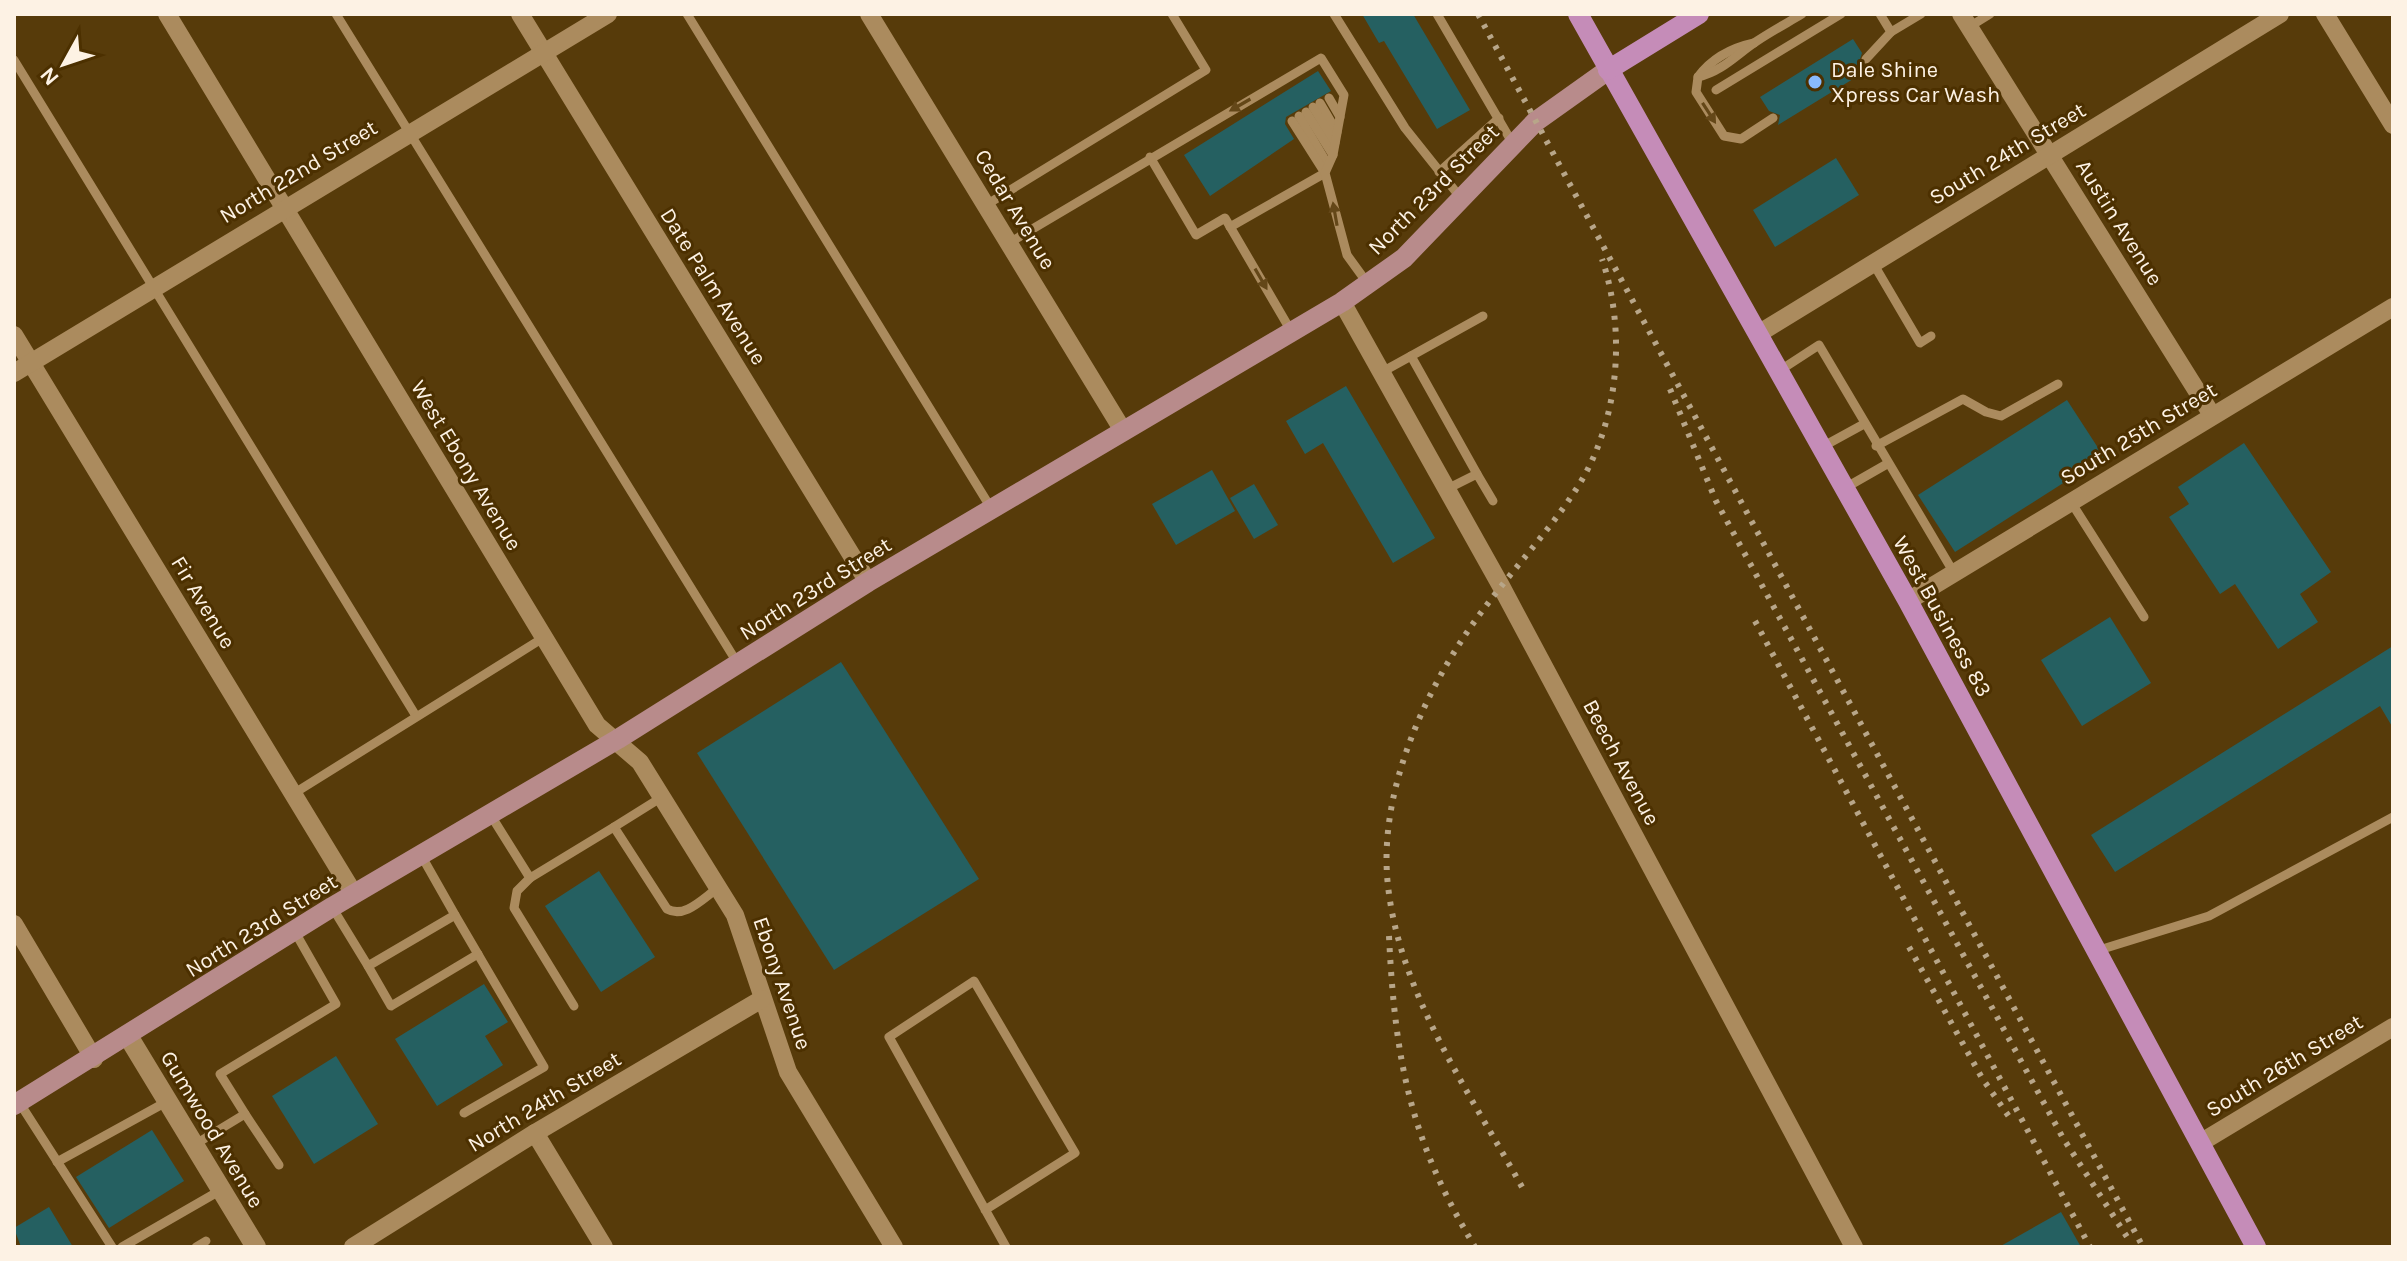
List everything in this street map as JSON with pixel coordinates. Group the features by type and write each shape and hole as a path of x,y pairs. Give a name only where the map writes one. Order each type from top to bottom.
{"main road":[{"name":"West Business 83","path":"1578,14 1908,601 2256,1247"},
{"path":"1608,70 1699,14"},
{"name":"North 23rd Street","path":"16,1104 94,1059 332,907 618,739 868,582 1122,429 1342,302 1404,258 1535,122 1608,70"}],"street":[{"path":"167,14 284,207"},
{"name":"Date Palm Avenue","path":"520,14 868,582"},
{"name":"North 22nd Street","path":"14,373 284,207 608,14"},
{"name":"Cedar Avenue","path":"869,14 1122,429"},
{"name":"South 24th Street","path":"1758,334 2280,14"},
{"path":"2325,14 2393,125"},
{"name":"Austin Avenue","path":"1965,20 2212,415"},
{"name":"West Ebony Avenue","path":"284,207 597,725 618,739"},
{"name":"Beech Avenue","path":"1342,302 1447,489 1854,1247"},
{"name":"South 25th Street","path":"1908,601 2393,307"},
{"name":"Fir Avenue","path":"14,335 354,894"},
{"name":"Ebony Avenue","path":"618,739 640,762 735,915 788,1072 894,1247"},
{"path":"14,924 94,1059"},
{"name":"North 24th Street","path":"353,1247 535,1133 762,999"},
{"name":"South 26th Street","path":"2200,1143 2393,1027"},
{"name":"Gumwood Avenue","path":"128,1036 256,1247"},
{"path":"535,1133 604,1247"}],"lane":[{"path":"336,14 738,664"},
{"path":"687,14 991,508"},
{"path":"986,205 1206,70 1172,14"},
{"path":"1334,14 1405,128 1460,197"},
{"path":"1437,14 1513,144"},
{"path":"1773,118 1741,139 1724,136 1696,92 1698,77 1712,74 1741,56 1754,43 1802,14"},
{"path":"1716,90 1841,14"},
{"path":"1880,14 1891,32"},
{"path":"1866,59 1891,32 1921,14"},
{"path":"1965,20 1990,14"},
{"path":"1009,243 1150,157 1292,81 1321,58 1344,95 1329,164 1230,227"},
{"path":"14,60 416,716"},
{"path":"1310,110 1340,117"},
{"path":"1310,110 1336,138"},
{"path":"1310,110 1329,164 1347,255 1368,284"},
{"path":"1310,110 1329,164"},
{"path":"1439,172 1499,118"},
{"path":"1150,157 1196,235 1225,218 1291,331"},
{"path":"1873,263 1920,343 1931,336"},
{"path":"1381,372 1483,316"},
{"path":"1779,371 1819,345 1876,446 1954,573"},
{"path":"1411,356 1493,501"},
{"path":"1876,446 1963,399 1986,412 2001,416 2058,384"},
{"path":"1822,447 1864,424"},
{"path":"1845,488 1887,464"},
{"path":"1447,489 1477,474"},
{"path":"2071,502 2144,617"},
{"path":"293,794 543,638"},
{"path":"574,1006 514,908 517,891 530,878 662,797"},
{"path":"490,814 530,878"},
{"path":"2096,951 2209,916 2393,817"},
{"path":"614,827 667,909 675,913 684,912 718,888"},
{"path":"421,855 544,1067 464,1113"},
{"path":"332,907 391,1006 478,954"},
{"path":"368,966 455,915"},
{"path":"279,1165 220,1074 336,1004 295,932"},
{"path":"985,1210 1075,1153 974,981 889,1037 985,1210 1006,1247"},
{"path":"57,1162 168,1101"},
{"path":"16,1104 112,1247"},
{"path":"194,1145 245,1114"},
{"path":"122,1247 221,1190"},
{"path":"196,1247 206,1241"}],"building":[{"path":"1362,14 1413,14 1470,110 1437,129 1384,41 1379,43"},
{"name":"Dale Shine Xpress Car Wash","path":"1853,39 1862,53 1859,62 1871,68 1778,125 1780,115 1769,111 1760,97"},
{"path":"1318,71 1331,91 1286,117 1285,124 1294,139 1210,196 1184,155"},
{"path":"1836,158 1859,195 1775,247 1753,210"},
{"path":"1346,386 1435,538 1393,563 1323,443 1305,454 1286,421"},
{"path":"2067,400 2104,457 1955,552 1918,495"},
{"path":"2244,443 2331,572 2300,594 2318,622 2278,649 2235,584 2220,594 2169,517 2189,504 2178,487"},
{"path":"1212,470 1235,511 1176,545 1152,504"},
{"path":"1254,484 1278,525 1254,539 1230,498"},
{"path":"2110,617 2151,683 2082,726 2041,660"},
{"path":"2393,646 2393,728 2380,706 2115,872 2091,835"},
{"path":"841,662 979,879 834,970 697,753"},
{"path":"599,871 655,957 601,992 545,906"},
{"path":"484,984 508,1022 485,1036 503,1065 437,1106 395,1039"},
{"path":"336,1056 378,1124 314,1164 272,1096"},
{"path":"152,1130 184,1181 109,1228 76,1177"},
{"path":"49,1207 73,1247 21,1247 14,1228"},
{"path":"2061,1212 2081,1247 1999,1247"}],"railway":[{"path":"1478,14 2143,1247"},
{"path":"1522,1187 1460,1079 1422,1004 1395,926 1388,886 1387,849 1399,774 1427,702 1445,667 1465,635 1575,491 1601,437 1609,408 1616,348 1615,317 1602,259"},
{"path":"1670,389 1716,501 2063,1138 2129,1240"},
{"path":"1755,621 2090,1247"},
{"path":"1389,936 1396,1022 1410,1098 1435,1171 1475,1247"},
{"path":"1909,947 1982,1078 2010,1118"}],"place":[{"name":"Dale Shine Xpress Car Wash","path":"1815,82"}]}
